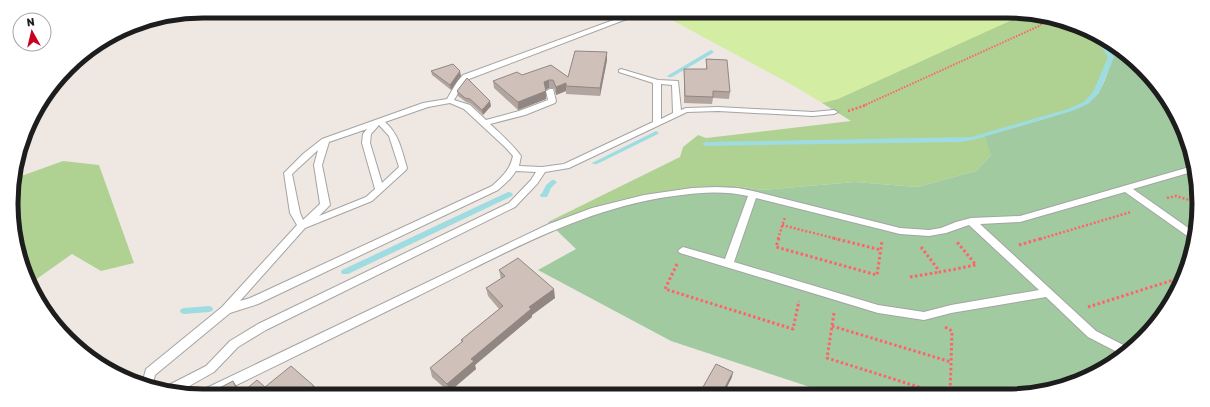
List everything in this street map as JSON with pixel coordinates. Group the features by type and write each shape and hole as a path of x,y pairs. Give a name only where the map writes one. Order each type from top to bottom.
{"lane":[{"path":"450,101 461,82 466,77 625,18"},
{"path":"621,71 657,82 675,83 677,114"},
{"path":"657,82 657,123"},
{"path":"484,123 522,113 552,101 550,92"},
{"path":"226,310 254,301 495,188 507,178 515,168 517,156 484,123 459,103 450,101 426,105 325,141 288,172 295,212 302,226"},
{"path":"515,168 542,170 566,166 686,110 718,109 812,114 834,112"},
{"path":"378,121 367,134 366,143 380,190"},
{"path":"302,226 369,199 403,168 393,136 388,129 378,121"},
{"path":"148,380 150,372 226,310 302,226 325,205 318,165 325,141"},
{"path":"178,387 210,369 234,344 262,327 512,205 534,182 542,170"},
{"path":"217,389 572,218 606,207 669,194 721,189 753,194 909,233 929,233 942,231 971,221 1020,219 1189,170"},
{"path":"1125,188 1189,233"},
{"path":"728,264 753,194"},
{"path":"971,221 1046,293 1092,334 1121,349"},
{"path":"682,252 728,264 878,309 924,316 951,309 1046,293"}],"path":[{"path":"834,112 856,109 1039,26 1044,22"},
{"path":"1001,250 1138,210 1146,204 1176,196 1192,201"},
{"path":"789,203 776,248 877,275 884,227"},
{"path":"782,225 881,250"},
{"path":"910,277 976,265 953,237 942,231"},
{"path":"909,233 940,272"},
{"path":"682,252 665,289 793,329 802,287"},
{"path":"1068,313 1176,279"},
{"path":"837,297 827,358 925,389"},
{"path":"924,316 952,331 950,389"},
{"path":"832,326 951,362"}],"green space":[{"path":"668,18 1017,18 838,99 822,103 794,86"},
{"path":"1016,18 1055,24 1077,32 1106,47 1113,57 1098,94 1088,104 1072,110 991,155 976,171 917,187 855,182 762,190 734,186 712,186 681,189 618,200 548,222 680,157 683,147 698,135 706,138 851,121 822,103 838,99"},
{"path":"1106,47 1138,72 1161,100 1173,121 1186,155 1192,191 1192,216 1186,252 1173,286 1161,307 1138,335 1129,343 1110,358 1077,375 1055,383 1019,389 816,389 671,341 538,270 576,249 548,222 618,200 681,189 712,186 734,186 762,190 855,182 917,187 976,171 991,155 985,136 1045,119 1089,101 1100,91 1113,57"},
{"path":"63,161 99,165 134,263 101,271 72,254 35,280 24,252 18,216 18,191 20,176"}],"building":[{"path":"575,51 607,52 600,88 566,86 566,83 556,87 553,80 549,80 544,82 546,91 518,102 493,81 517,72 522,75 551,65 568,77"},
{"path":"706,59 727,60 730,92 713,91 713,97 685,96 684,69 707,69"},
{"path":"453,64 460,71 450,85 431,71"},
{"path":"467,78 490,101 482,110 470,99 465,98 457,91"},
{"path":"518,258 554,289 529,307 531,309 471,359 474,361 447,384 430,368 463,341 461,340 503,306 486,288 505,276 499,270"},
{"path":"716,364 733,372 724,389 708,389 703,387"},
{"path":"291,366 314,386 309,389 246,389 257,380 265,387"},
{"path":"233,381 236,389 218,389"}],"waterway":[{"path":"705,144 971,139 1070,110 1086,103 1096,93 1111,57 1103,45"},
{"path":"670,76 711,52"},
{"path":"595,163 656,133"},
{"path":"543,195 545,195 548,187 554,182"},
{"path":"345,272 510,194"},
{"path":"184,311 209,309"}]}
